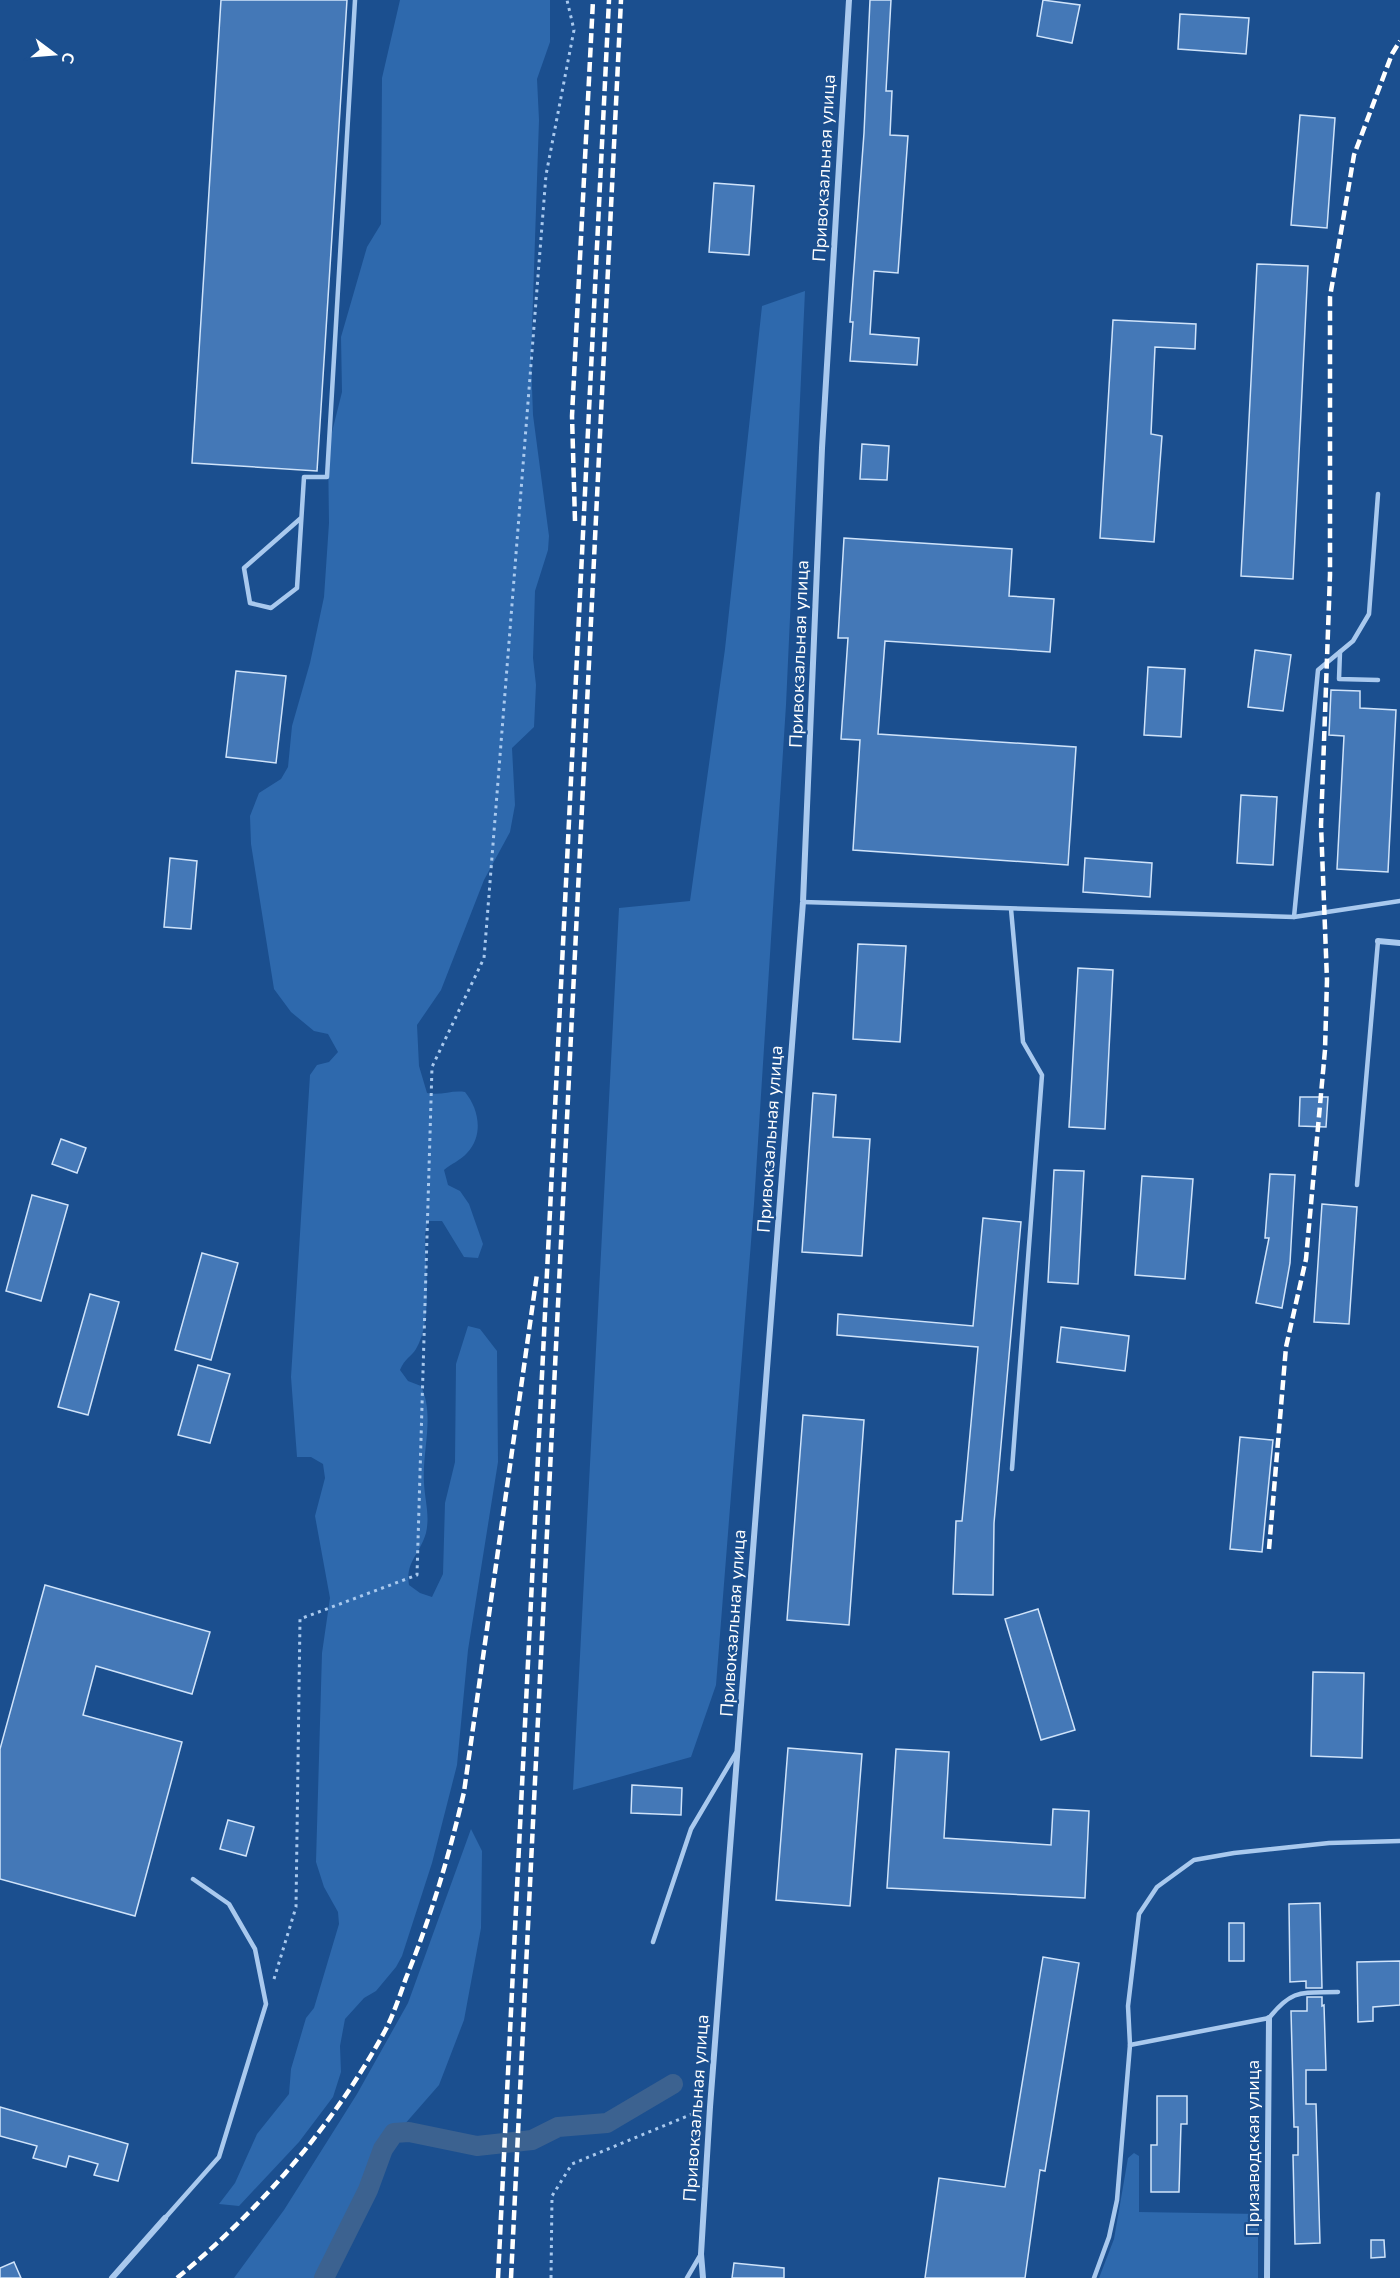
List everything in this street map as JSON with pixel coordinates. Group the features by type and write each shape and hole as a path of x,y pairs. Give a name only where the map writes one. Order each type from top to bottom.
{"street":[{"name":"Привокзальная улица","path":"703,2278 701,2254 710,2107 803,902 822,448 849,0"},
{"path":"1378,941 1400,943"},
{"name":"Призаводская улица","path":"1267,2278 1269,2018"},
{"path":"112,2278 165,2218"}],"lane":[{"path":"301,518 244,568 250,603 270,608 297,588 304,477 327,477 355,0"},
{"path":"1294,917 1318,670 1353,641 1369,614 1378,494"},
{"path":"1340,652 1339,680 1378,680"},
{"path":"803,902 1294,917 1400,901"},
{"path":"1011,909 1023,1042 1042,1075 1012,1469"},
{"path":"1357,1185 1378,941"},
{"path":"653,1942 691,1829 738,1749"},
{"path":"1094,2278 1109,2237 1117,2200 1130,2045 1128,2006 1139,1914 1157,1887 1194,1860 1204,1858 1329,1844 1400,1841"},
{"path":"165,2218 219,2157 266,2004 255,1949 229,1904 193,1879"},
{"path":"1130,2045 1269,2018 1283,2000 1295,1994 1338,1992"},
{"path":"687,2278 701,2254"}],"path":[{"path":"273,1983 296,1907 300,1619 417,1575 432,1067 484,958 546,175 574,30 567,0"},
{"path":"551,2278 552,2196 572,2164 710,2107"}],"shaded area":[{"path":"400,0 550,0 550,42 537,79 539,120 531,359 533,415 549,536 548,550 535,591 534,727 512,748 515,805 510,832 484,880 441,990 417,1025 419,1066 427,1093 465,1092 474,1106 478,1122 476,1138 465,1155 444,1170 448,1185 460,1191 469,1204 483,1244 478,1258 464,1257 442,1221 428,1221 425,1234 427,1293 425,1324 416,1349 400,1370 408,1381 421,1386 427,1409 424,1483 427,1526 408,1577 409,1585 420,1593 432,1597 443,1574 445,1503 455,1462 456,1364 468,1326 480,1329 497,1351 498,1462 468,1650 457,1765 432,1863 402,1956 376,1991 364,1998 345,2019 340,2046 341,2072 333,2097 299,2142 239,2206 219,2204 235,2183 257,2134 289,2094 291,2069 306,2018 314,2008 339,1924 338,1912 324,1887 316,1862 322,1653 330,1598 315,1516 325,1478 323,1464 311,1457 297,1457 291,1377 310,1075 317,1065 329,1062 338,1052 328,1034 314,1031 291,1012 274,989 251,844 250,816 259,793 281,779 288,767 292,726 310,663 324,597 329,523 328,448 342,392 341,337 367,247 381,224 382,78"},
{"path":"805,291 786,705 754,1204 716,1685 691,1757 573,1790 619,908 690,901 725,649 762,306"},
{"path":"471,1829 482,1851 481,1928 464,2020 439,2085 383,2149 368,2190 324,2278 234,2278 284,2210 357,2094 408,2003"},
{"path":"1134,2153 1139,2156 1139,2212 1258,2214 1258,2278 1099,2278 1114,2239 1128,2158"}],"building":[{"path":"221,0 347,0 317,471 192,463"},
{"path":"870,0 891,0 886,91 892,91 890,135 908,136 898,273 874,271 870,334 919,338 917,365 850,361 853,322 850,322 864,133"},
{"path":"1043,0 1080,5 1072,43 1037,36"},
{"path":"1180,14 1249,18 1246,54 1178,49"},
{"path":"1300,115 1335,118 1327,228 1291,225"},
{"path":"714,183 754,186 749,255 709,252"},
{"path":"1257,264 1308,266 1293,579 1241,576"},
{"path":"1113,320 1196,324 1195,349 1155,347 1151,434 1162,436 1154,542 1100,538"},
{"path":"862,444 889,446 887,480 860,479"},
{"path":"844,538 1012,549 1009,596 1054,599 1050,652 885,641 878,734 1076,747 1068,865 853,850 860,740 841,739 848,638 838,638"},
{"path":"1255,650 1291,655 1283,711 1248,707"},
{"path":"1148,667 1185,669 1181,737 1144,735"},
{"path":"236,671 286,676 276,763 226,757"},
{"path":"1331,690 1360,691 1360,708 1396,710 1388,872 1337,869 1344,736 1329,735"},
{"path":"1241,795 1277,797 1273,865 1237,863"},
{"path":"170,858 197,861 191,929 164,927"},
{"path":"1085,858 1152,863 1150,897 1083,892"},
{"path":"858,944 906,946 900,1042 853,1039"},
{"path":"1078,968 1113,970 1105,1129 1069,1127"},
{"path":"813,1093 836,1095 833,1137 870,1139 862,1256 802,1252"},
{"path":"1300,1097 1328,1097 1326,1127 1299,1126"},
{"path":"61,1139 86,1148 77,1173 52,1164"},
{"path":"1054,1170 1084,1171 1078,1284 1048,1282"},
{"path":"1270,1174 1295,1175 1290,1263 1282,1308 1256,1303 1269,1238 1265,1238"},
{"path":"1142,1176 1193,1179 1185,1279 1135,1275"},
{"path":"32,1195 68,1205 41,1301 6,1291"},
{"path":"1322,1204 1357,1207 1349,1324 1314,1322"},
{"path":"983,1218 1021,1222 994,1523 993,1595 953,1594 956,1521 962,1521 978,1347 837,1335 838,1314 973,1326"},
{"path":"202,1253 238,1263 211,1360 175,1350"},
{"path":"90,1294 119,1302 88,1415 58,1407"},
{"path":"1061,1327 1129,1336 1125,1371 1057,1362"},
{"path":"198,1365 230,1374 210,1443 178,1435"},
{"path":"803,1415 864,1420 849,1625 787,1620"},
{"path":"1240,1437 1273,1440 1262,1552 1230,1549"},
{"path":"45,1585 210,1632 192,1694 96,1666 83,1715 182,1742 135,1916 0,1879 0,1749"},
{"path":"1038,1609 1075,1730 1041,1740 1005,1619"},
{"path":"1313,1672 1364,1673 1362,1758 1311,1756"},
{"path":"788,1748 862,1754 850,1906 776,1900"},
{"path":"896,1749 949,1752 944,1838 1051,1845 1053,1809 1089,1811 1085,1898 887,1888"},
{"path":"632,1785 682,1788 681,1815 631,1813"},
{"path":"228,1820 254,1827 246,1856 220,1849"},
{"path":"1320,1903 1322,1988 1306,1988 1306,1981 1290,1982 1289,1904"},
{"path":"1229,1923 1244,1923 1244,1961 1229,1961"},
{"path":"1043,1957 1079,1963 1045,2171 1040,2170 1025,2278 925,2278 939,2178 1005,2187"},
{"path":"1400,1961 1400,2005 1373,2007 1373,2021 1358,2022 1357,1962"},
{"path":"1307,1997 1322,1997 1322,2006 1324,2005 1326,2070 1306,2070 1306,2104 1316,2104 1320,2243 1295,2244 1293,2155 1298,2155 1298,2127 1294,2127 1291,2011 1307,2011"},
{"path":"1157,2096 1187,2096 1187,2124 1181,2124 1179,2192 1151,2192 1151,2145 1157,2145"},
{"path":"0,2107 128,2144 118,2181 94,2175 98,2164 69,2156 66,2167 33,2158 37,2146 0,2136"},
{"path":"1371,2240 1384,2240 1385,2257 1371,2258"},
{"path":"14,2262 21,2278 0,2278 0,2268"},
{"path":"734,2263 784,2268 784,2278 732,2278"}],"waterway":[{"path":"324,2278 368,2190 383,2149 394,2133 409,2132 477,2146 532,2140 558,2127 607,2123 673,2084"}],"railway":[{"path":"575,521 572,416 593,0"},
{"path":"498,2278 609,0"},
{"path":"511,2278 621,0"},
{"path":"1269,1549 1286,1347 1306,1259 1325,1050 1327,980 1321,825 1330,575 1330,297 1354,155 1392,54 1400,41"},
{"path":"177,2278 238,2223 294,2164 343,2099 386,2029 424,1932 446,1863 464,1792 537,1274"}]}
